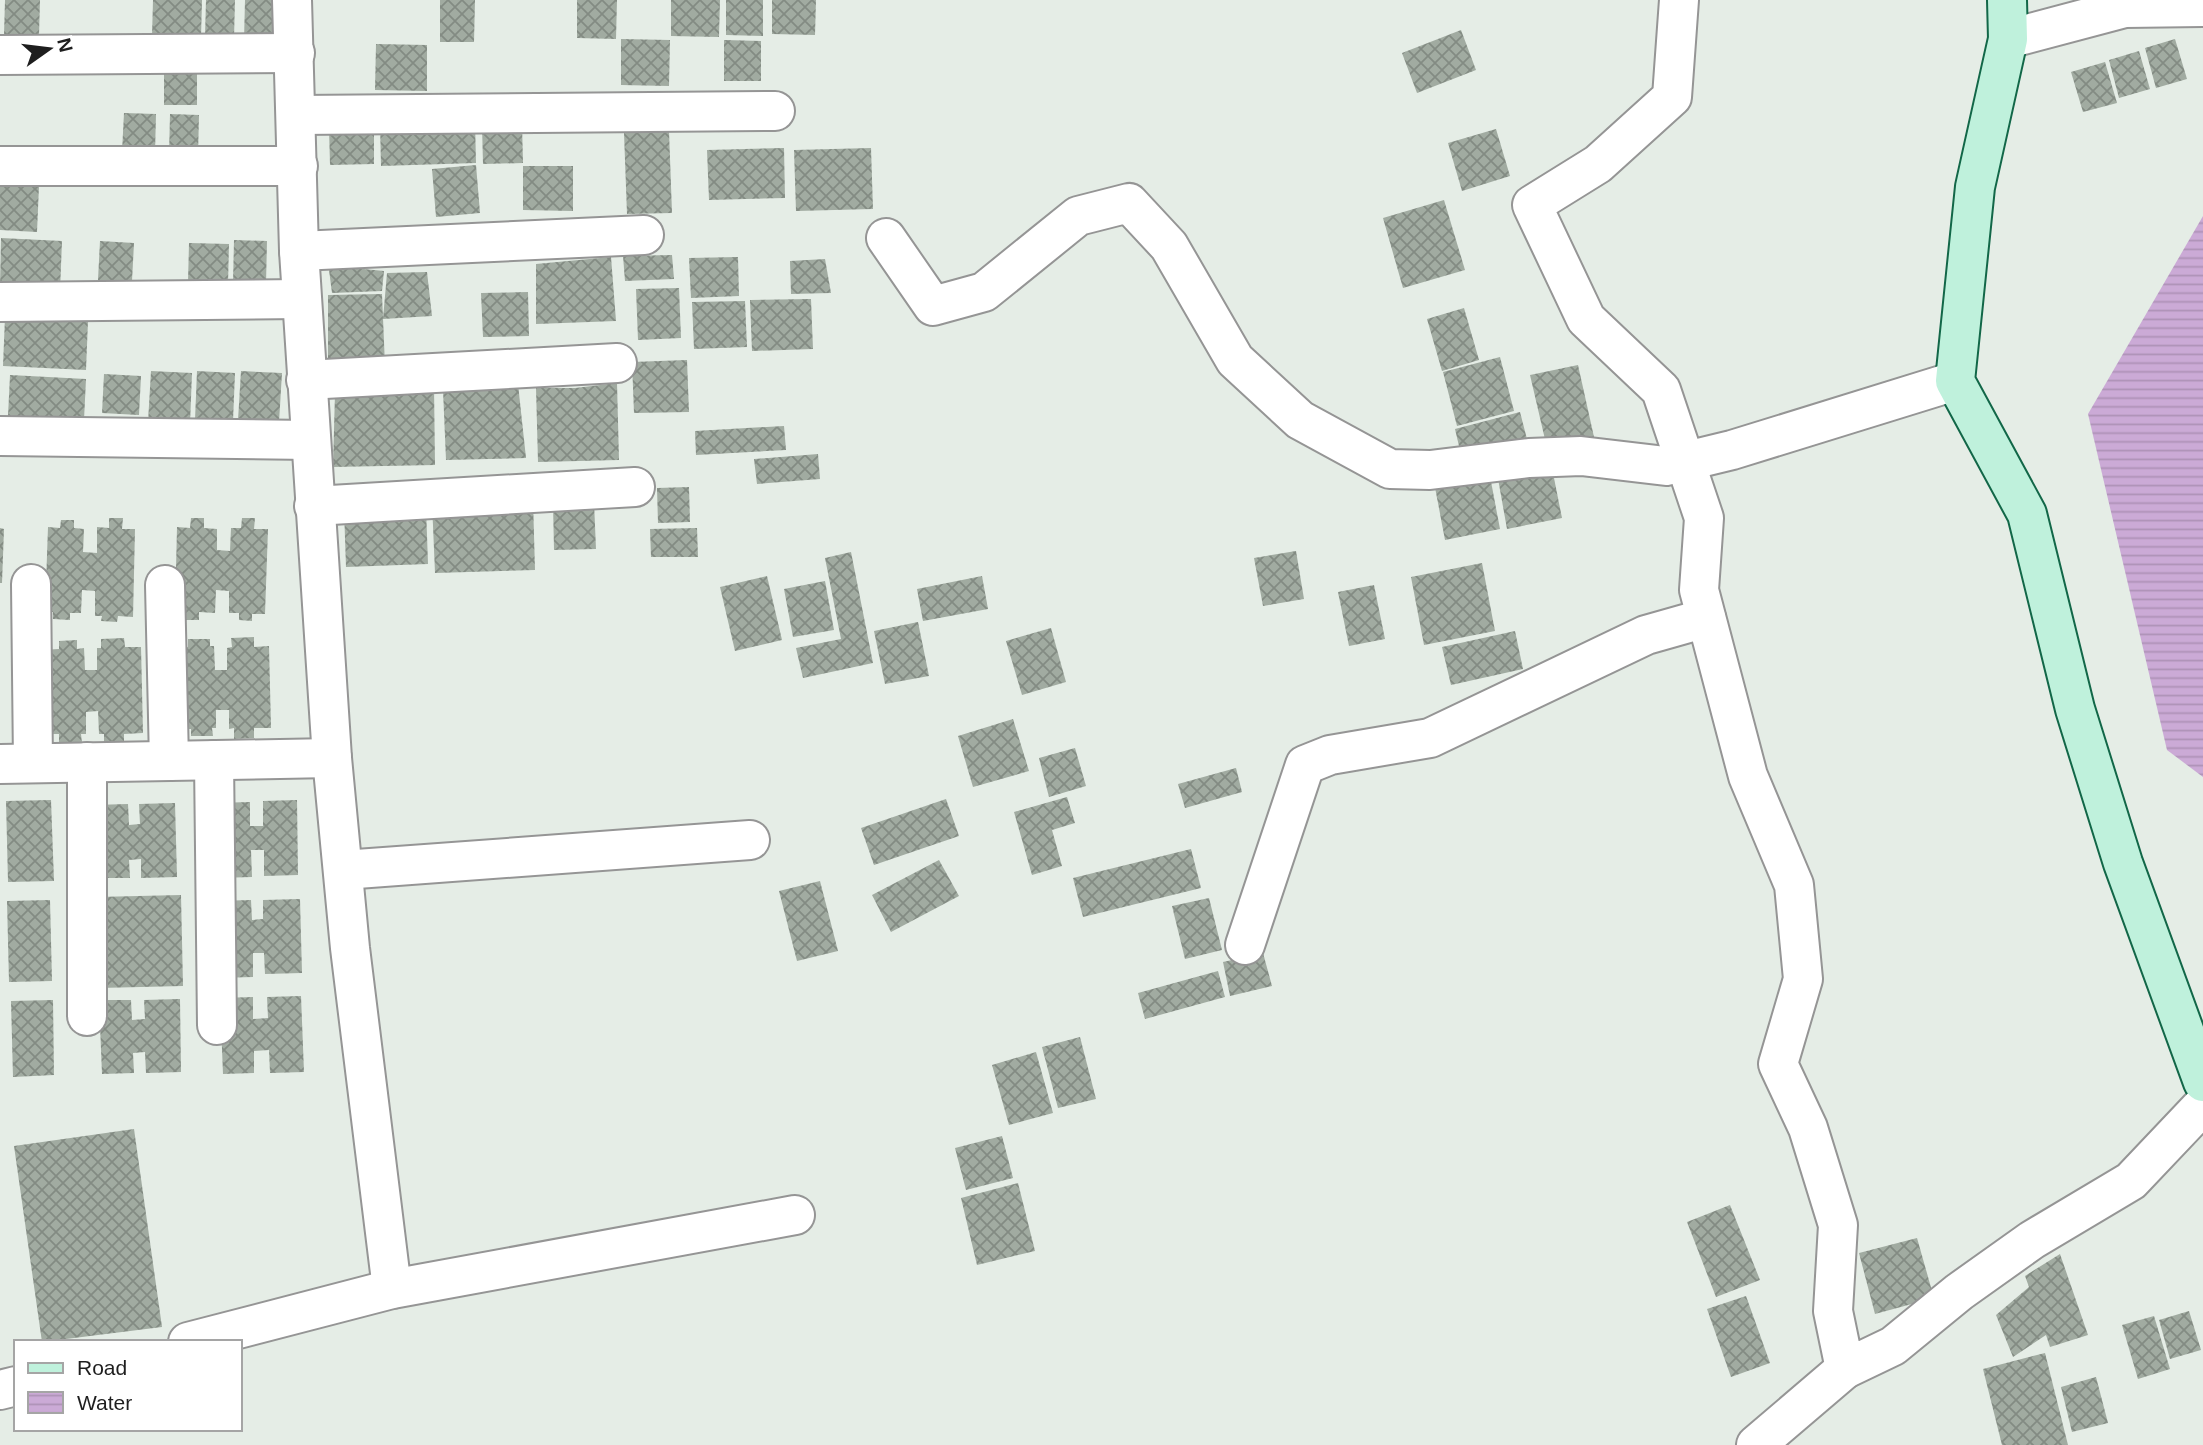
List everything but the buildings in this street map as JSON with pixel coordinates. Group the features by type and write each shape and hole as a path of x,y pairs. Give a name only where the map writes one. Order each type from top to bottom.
{"street":[{"path":"304,0 292,0 301,299 314,506 343,870 392,1289"},
{"path":"1679,0 1672,97 1598,163 1532,205 1586,319 1661,390 1704,518 1699,590 1748,776 1794,885 1802,979 1778,1064 1808,1128 1838,1225 1833,1311 1845,1369"},
{"path":"2007,0 2008,38 1975,187 1955,381 2026,514 2075,709 2123,863 2203,1082"},
{"path":"2008,38 2125,8 2203,7"},
{"path":"0,55 295,53"},
{"path":"297,115 775,111"},
{"path":"0,166 298,166"},
{"path":"886,238 933,306 984,292 1078,216 1129,203 1169,246 1235,360 1300,420 1390,469 1430,470 1529,458 1581,456 1666,466 1955,381"},
{"path":"299,251 645,235"},
{"path":"0,302 301,299"},
{"path":"306,380 617,363"},
{"path":"0,436 310,440"},
{"path":"314,506 635,487"},
{"path":"31,584 16,764 332,758"},
{"path":"165,585 169,761"},
{"path":"1245,945 1305,765 1330,755 1430,738 1646,635 1706,618"},
{"path":"214,760 217,1025"},
{"path":"87,762 87,1016"},
{"path":"343,870 750,840"},
{"path":"1756,1445 1845,1369 1893,1346 1959,1292 2032,1240 2131,1181 2203,1105"},
{"path":"196,1340 392,1289 795,1214"}],"water":[{"path":"2203,216 2203,777 2167,750 2088,414"}]}
